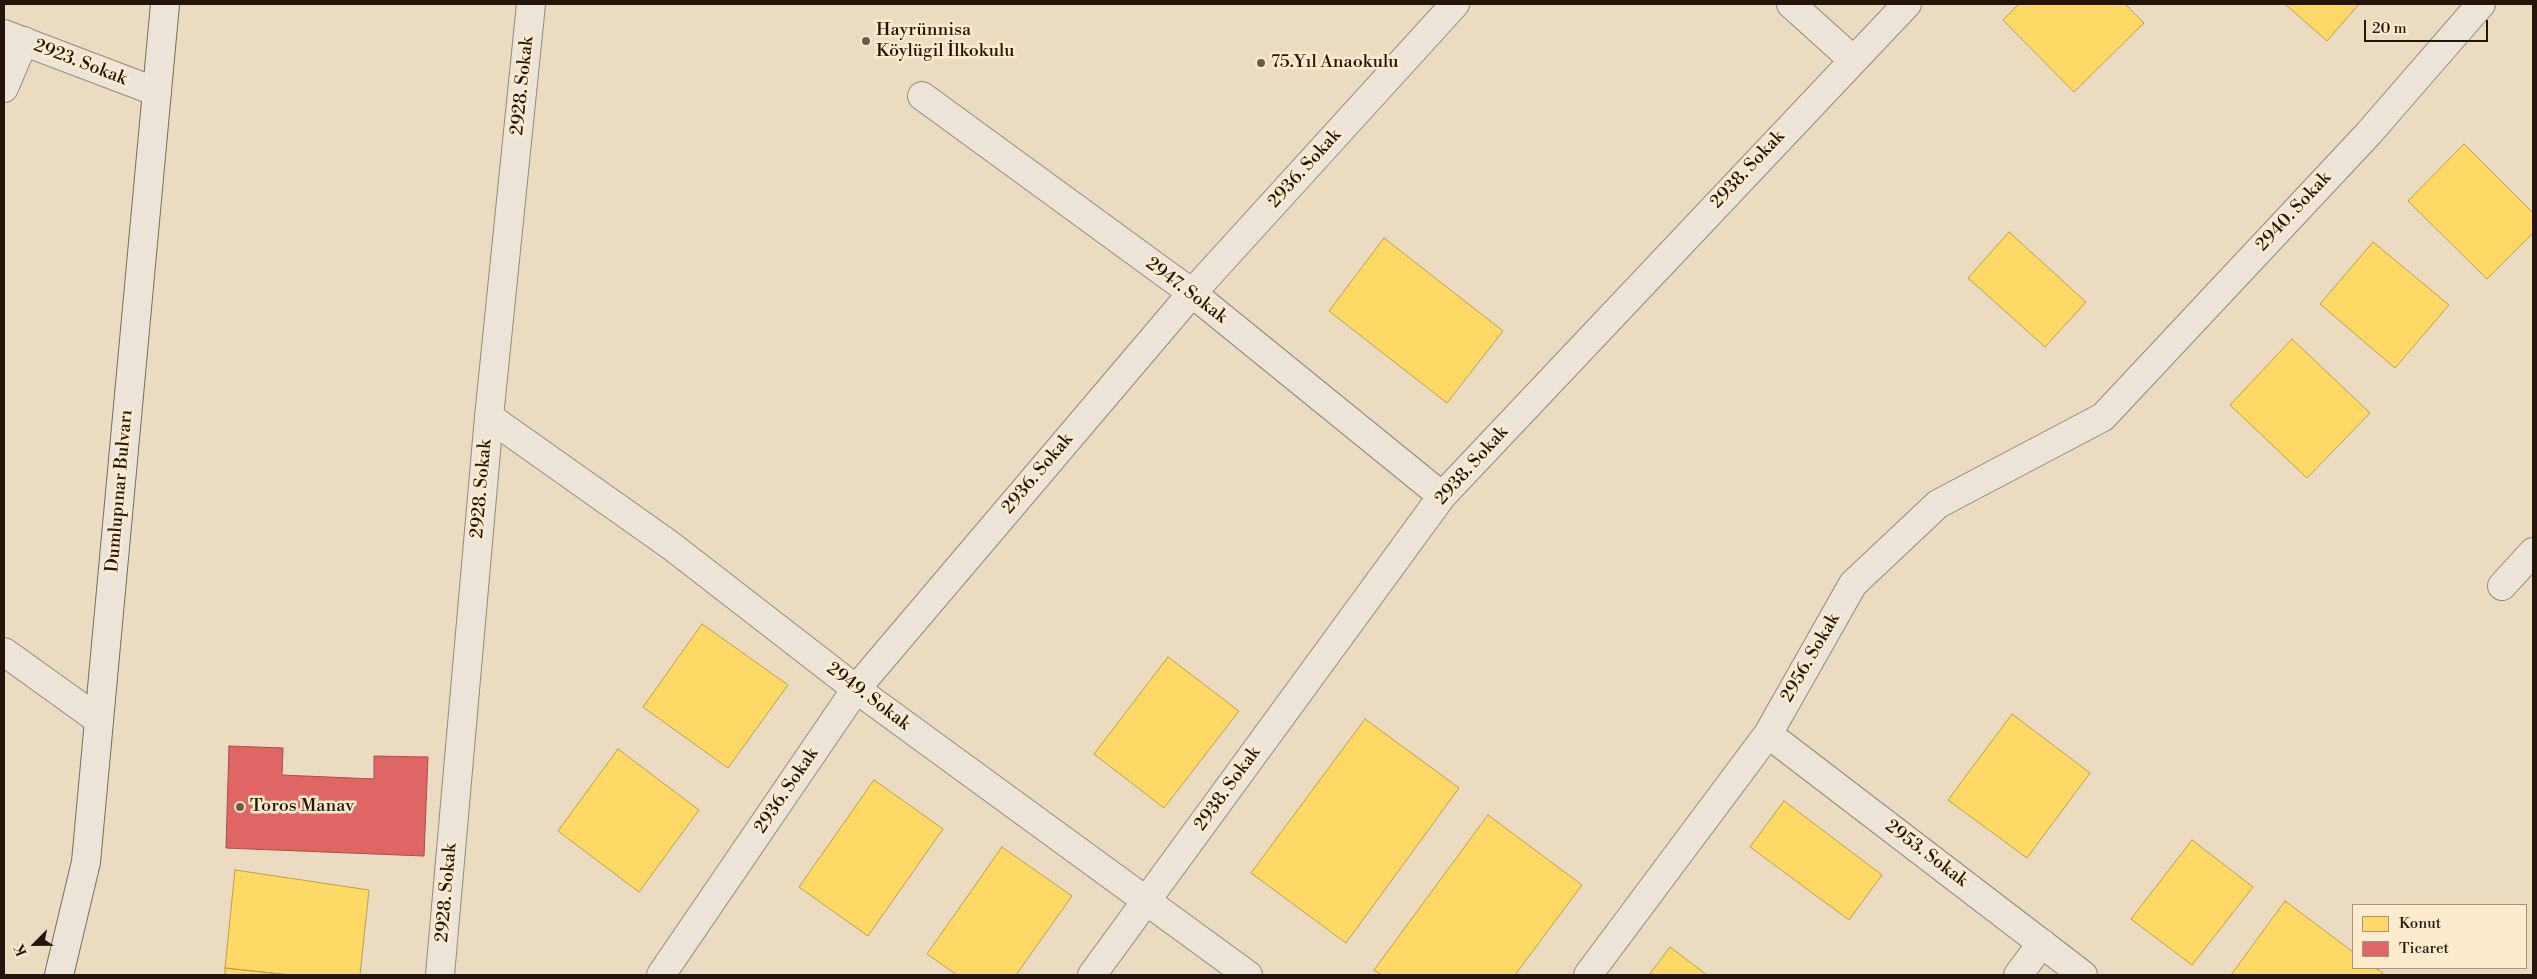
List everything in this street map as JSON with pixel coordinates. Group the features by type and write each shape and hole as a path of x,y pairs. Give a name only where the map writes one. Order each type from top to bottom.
{"street":[{"name":"Dumlupınar Bulvarı","path":"59,975 86,862 165,4"},
{"name":"2928. Sokak","path":"440,975 489,418 532,4"},
{"name":"2936. Sokak","path":"661,975 856,689 1192,293 1455,4"},
{"path":"1791,4 1852,60"},
{"name":"2938. Sokak","path":"1092,975 1442,496 1852,60 1907,4"},
{"name":"2940. Sokak","path":"2103,417 2369,133 2481,4"},
{"name":"2923. Sokak","path":"14,38 156,92"},
{"path":"4,88 14,38"},
{"name":"2947. Sokak","path":"922,96 1192,293 1442,496"},
{"name":"2956. Sokak","path":"1588,975 1768,734 1853,584 1938,504 2103,417"},
{"name":"2949. Sokak","path":"489,418 670,545 856,689 1248,975"},
{"path":"2502,586 2533,552"},
{"path":"4,652 99,720"},
{"name":"2953. Sokak","path":"1768,734 2083,975"},
{"path":"2018,975 2042,942"}],"building: Konut":[{"path":"2019,4 2125,4 2144,23 2074,92 2003,20"},
{"path":"2285,4 2359,4 2327,41"},
{"path":"2464,144 2533,213 2533,233 2487,279 2408,201"},
{"path":"2009,232 2086,302 2045,347 1968,278"},
{"path":"1384,238 1503,331 1447,403 1329,311"},
{"path":"2373,242 2449,305 2395,368 2320,304"},
{"path":"2292,339 2370,413 2307,478 2230,405"},
{"path":"702,624 788,685 728,768 643,707"},
{"path":"1168,657 1239,711 1164,808 1094,754"},
{"path":"2012,714 2090,773 2027,858 1948,800"},
{"path":"1365,719 1459,788 1346,943 1251,873"},
{"path":"618,749 699,810 639,892 558,831"},
{"path":"874,780 943,829 868,936 799,887"},
{"path":"1784,801 1882,875 1849,920 1750,847"},
{"path":"1488,815 1582,885 1515,975 1382,975 1374,970"},
{"path":"2192,840 2253,887 2192,965 2131,919"},
{"path":"1002,847 1072,896 1016,975 957,975 927,954"},
{"path":"235,870 369,890 360,975 290,975 225,968"},
{"path":"2285,901 2352,951 2352,969 2377,969 2383,973 2381,975 2231,975"},
{"path":"1670,947 1707,975 1649,975"},
{"path":"225,968 290,975 225,975"}],"building: Ticaret":[{"path":"229,746 283,748 282,775 374,779 374,756 428,757 424,856 226,848"}],"place":[{"name":"Hayrünnisa Köylügil İlkokulu","path":"866,41"},
{"name":"75.Yıl Anaokulu","path":"1261,63"},
{"name":"Toros Manav","path":"240,807"}]}
